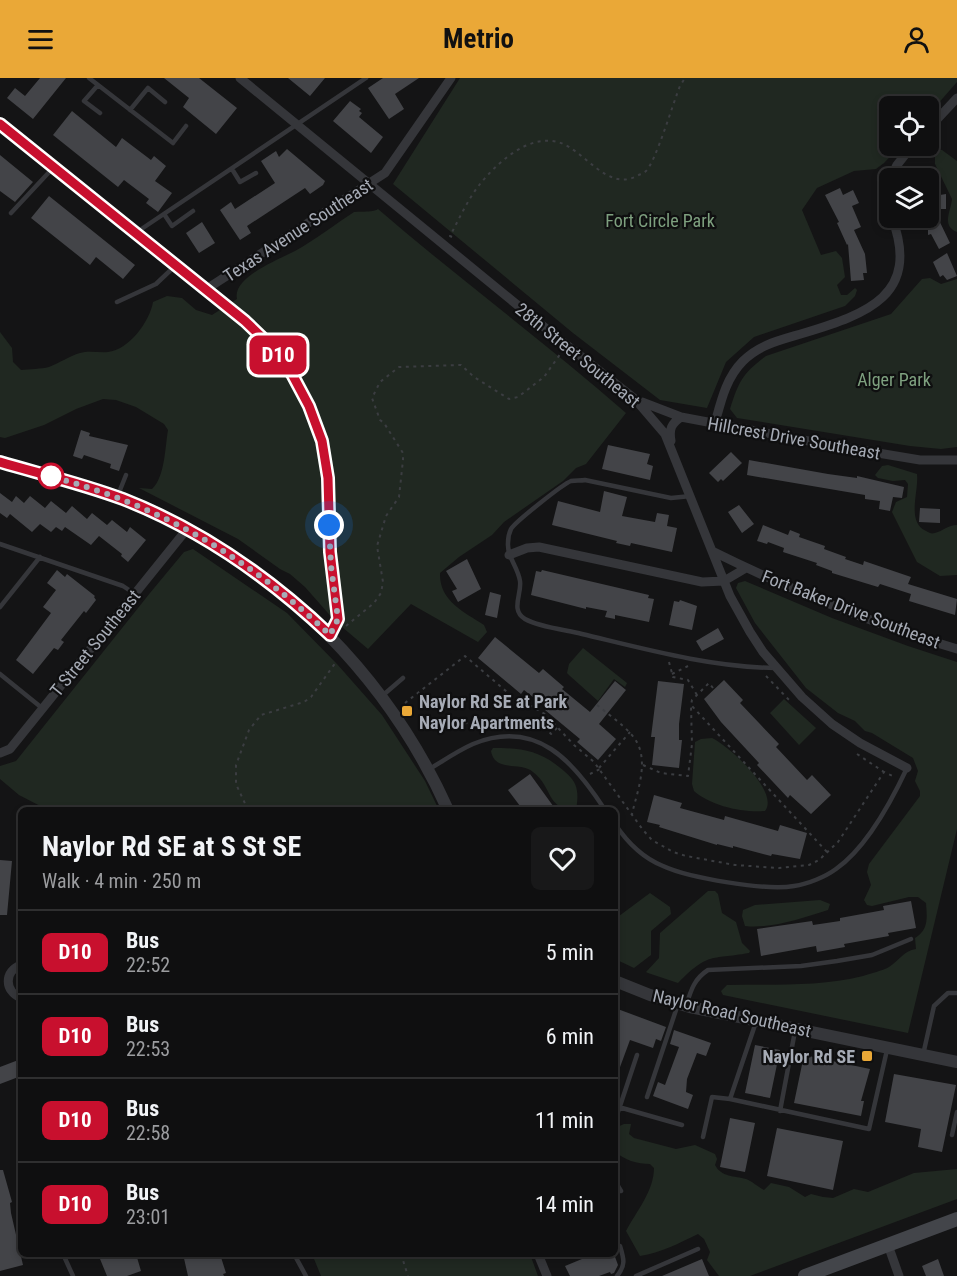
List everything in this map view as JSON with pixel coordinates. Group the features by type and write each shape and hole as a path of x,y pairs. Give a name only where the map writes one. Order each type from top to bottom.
{"main road":[{"path":"805,1276 957,1219"}],"street":[{"name":"28th Street Southeast","path":"240,78 635,399 665,434 724,581 750,632 776,668 802,697 838,728 872,750 907,768"},
{"name":"Texas Avenue Southeast","path":"205,290 385,173 451,78"},
{"path":"939,117 957,98"},
{"path":"0,124 254,329 279,355 299,384 316,423 327,469 330,552 338,619 330,635"},
{"path":"715,423 730,377 743,360 753,352 768,343 860,314 887,293 901,261 900,239 896,228"},
{"name":"Hillcrest Drive Southeast","path":"635,399 655,409 681,417 912,459 957,460"},
{"path":"671,446 670,430 673,423 681,417"},
{"path":"0,462 117,497 155,512 232,555 262,577 300,607 330,635 382,696 428,770 446,807"},
{"name":"T Street Southeast","path":"0,753 10,749 187,529"},
{"path":"509,555 527,548 539,547 702,582 724,581"},
{"name":"Fort Baker Drive Southeast","path":"712,551 854,614 957,649"},
{"name":"Fort Baker Drive Southeast","path":"724,581 746,568"},
{"path":"18,966 10,973 5,989 18,996"},
{"name":"Naylor Road Southeast","path":"618,982 682,1004 957,1062"},
{"path":"888,1245 899,1276"},
{"path":"539,1257 547,1276"}],"lane":[{"path":"89,78 172,143 186,126"},
{"path":"136,234 366,78"},
{"path":"98,85 84,101 100,113"},
{"path":"130,110 148,88 165,102"},
{"path":"11,213 53,167"},
{"path":"232,169 240,182 256,172"},
{"path":"164,214 172,226 194,211"},
{"path":"117,302 156,284 174,266"},
{"path":"117,497 126,475"},
{"path":"691,496 671,498 585,480 571,481 523,516 511,528 508,541 509,555 517,568 520,583 517,609 525,619 668,654 755,668 776,668"},
{"path":"0,544 123,586 135,594"},
{"path":"0,607 40,558"},
{"path":"0,674 43,709"},
{"path":"382,696 403,678"},
{"path":"428,770 473,744 494,738 514,737 536,742 566,759 577,770 603,807"},
{"path":"618,828 631,845 644,855 661,866 680,873 732,882 794,886 818,878 837,868 856,849 875,825 907,768"},
{"path":"647,1097 682,1004 693,983 708,970 837,962 872,955 911,939"},
{"path":"923,1055 934,1006 948,993 957,993"},
{"path":"730,1099 757,1021"},
{"path":"780,1111 795,1028"},
{"path":"703,1137 712,1097 869,1129 887,1048"},
{"path":"618,1104 637,1055"},
{"path":"618,1107 682,1125"},
{"path":"952,1135 957,1112"},
{"path":"618,1186 621,1191"},
{"path":"617,1276 624,1262 620,1246"},
{"path":"636,1276 698,1249"},
{"path":"64,1257 73,1276"},
{"path":"296,1257 306,1276"}],"path":[{"path":"454,241 450,236 480,184 503,161 530,144 556,141 575,151 599,170 617,180 631,179 646,171 685,78"},
{"path":"344,628 374,603 381,593 383,582 377,546 386,516 399,497 404,453 380,420 372,398 380,382 399,367 461,364 474,377 509,399 518,397 544,377 561,353"},
{"path":"668,654 669,667 674,677 688,680 697,695"},
{"path":"405,703 465,656 507,692 538,710 558,728 599,768 643,830 659,845 686,856 709,861 746,866 809,866 838,842 884,772 901,781"},
{"path":"247,807 236,784 236,765 249,730 261,716 304,702 311,697 337,662"},
{"path":"643,765 661,773 687,777 692,744 692,700 709,683 713,688"},
{"path":"597,705 630,732 639,747 643,765 632,815"},
{"path":"691,705 827,852"},
{"path":"420,728 444,722 464,724 505,718 539,722 551,735 558,728"},
{"path":"599,768 630,732"},
{"path":"402,1257 408,1276"}],"green space":[{"name":"Fort Circle Park","path":"460,78 957,78 957,82 939,103 939,96 879,96 879,156 891,156 876,169 854,171 817,188 802,210 821,255 836,251 842,258 845,277 837,285 841,295 847,295 855,288 857,290 855,296 845,306 754,337 726,362 707,408 660,400 573,333 393,184"},
{"path":"939,150 957,161 957,232 949,226 948,218 952,199 939,168 935,164 935,156 939,156"},
{"path":"378,209 626,413 586,464 576,468 563,481 504,522 492,535 440,573 441,583 448,598 454,605 484,625 487,632 478,642 411,604 368,649 335,621 305,587 290,574 238,539 139,488 152,489 160,477 168,430 164,424 136,407 116,400 103,399 44,425 5,438 0,437 0,332 12,348 13,362 21,370 49,367 83,352 116,350 131,340 143,326 153,302 167,296 182,298 196,310 212,315 237,299 237,291 242,283 258,270 302,247 354,212"},
{"name":"Alger Park","path":"930,278 941,284 957,279 957,447 941,449 910,446 737,418 730,409 742,379 766,356 891,314 922,279"},
{"path":"888,465 917,474 915,514 920,527 932,533 957,525 957,575 940,576 917,562 892,512 896,502 907,497 908,484 905,480 893,481 878,478 875,475 882,466"},
{"path":"193,549 287,613 337,664 382,715 425,781 438,807 42,807 19,795 0,779 0,766 16,761 184,552"},
{"path":"745,581 832,618 957,662 957,829 908,1033 723,995 721,991 727,985 795,984 847,980 883,970 916,949 915,938 923,931 927,918 926,903 918,897 872,906 867,905 864,900 871,885 867,872 869,864 920,796 915,781 918,771 913,758 865,731 855,721 838,713 806,688 755,623 736,588 738,583"},
{"path":"583,648 627,683 625,687 614,679 598,701 570,676 567,673 569,664"},
{"path":"784,699 816,728 799,745 770,713"},
{"path":"712,738 730,750 759,782 768,803 765,811 747,811 728,807 709,801 694,791 692,784 695,742"},
{"path":"493,748 531,752 556,764 575,785 576,807 559,806 533,772 522,767 497,762 491,751"},
{"path":"708,891 715,891 718,894 722,913 736,922 742,943 750,951 749,953 710,959 697,966 678,983 646,972 659,958 660,933"},
{"path":"650,893 670,907 671,914 651,931 651,955 634,968 618,960 618,917"},
{"path":"820,900 830,904 828,910 776,924 745,926 742,916 743,910 755,905"},
{"path":"631,1124 629,1134 634,1138 676,1149 695,1145 715,1154 717,1159 715,1165 721,1172 748,1180 764,1190 771,1183 789,1187 805,1197 811,1194 833,1198 854,1189 868,1192 914,1173 957,1169 957,1199 750,1276 719,1276 707,1260 710,1252 704,1239 698,1234 663,1250 640,1256 626,1231 648,1193 654,1168 650,1164 626,1159 618,1154 618,1127"},
{"path":"313,1257 531,1257 538,1276 321,1276"}],"building":[{"path":"40,78 66,78 33,119 7,98 15,88 25,96"},
{"path":"164,78 199,78 237,108 216,134 183,107 189,98"},
{"path":"288,78 325,78 310,96"},
{"path":"383,78 419,78 395,94 404,109 389,119 368,88"},
{"path":"350,101 361,109 359,111 362,113 359,117 383,137 371,153 333,121"},
{"path":"72,111 116,147 122,138 151,160 154,156 166,166 155,181 172,193 158,212 146,203 149,199 124,180 118,187 53,135"},
{"path":"287,149 325,181 323,185 310,194 305,188 247,226 251,233 240,240 220,210 231,202 235,209 275,183 261,161 276,151 279,157"},
{"path":"0,155 33,182 15,202 0,191"},
{"path":"840,188 843,195 853,190 859,203 852,206 861,227 854,230 865,254 867,273 863,273 864,280 851,281 848,244 825,195"},
{"path":"939,190 940,195 946,194 946,209 941,209 939,213"},
{"path":"49,196 135,265 123,279 96,257 90,265 31,218"},
{"path":"939,220 950,243 939,249 931,234 928,235 928,228 939,228"},
{"path":"202,222 215,243 199,253 186,233"},
{"path":"947,253 957,276 947,280 943,275 940,277 933,262"},
{"path":"81,430 90,433 89,436 128,445 119,471 110,468 111,464 84,455 82,459 73,456"},
{"path":"608,445 650,454 647,464 653,466 650,480 602,469"},
{"path":"731,452 742,463 723,481 721,479 718,482 709,473"},
{"path":"749,460 828,474 857,478 857,476 904,487 902,498 893,497 890,511 879,509 880,501 865,499 865,495 747,475"},
{"path":"604,491 627,497 622,516 655,522 657,513 669,515 667,526 677,528 672,552 631,543 630,546 616,543 617,541 552,525 558,501 600,512"},
{"path":"0,493 12,502 16,496 24,503 30,496 45,508 51,501 66,513 72,506 87,519 92,513 107,525 112,520 127,532 130,527 146,540 128,562 121,556 122,554 99,536 91,545 65,527 62,531 56,527 51,532 40,524 32,532 10,514 7,518 0,513"},
{"path":"739,505 754,524 742,533 728,512"},
{"path":"920,508 940,509 940,523 919,522"},
{"path":"763,525 788,535 790,530 800,534 799,537 825,546 824,549 846,557 845,559 863,565 864,561 911,577 908,584 957,599 955,615 909,601 911,594 832,573 816,565 817,563 783,552 784,548 757,541"},
{"path":"467,559 481,589 458,602 452,591 457,589 446,571"},
{"path":"57,570 65,577 67,574 95,596 96,600 61,640 64,642 58,650 54,648 33,674 16,660 51,613 43,607 56,590 47,583"},
{"path":"542,570 649,595 648,598 654,599 649,622 615,615 615,619 605,617 607,611 586,607 586,609 531,595 536,571 541,572"},
{"path":"490,592 501,595 497,618 485,615"},
{"path":"680,600 697,606 692,630 669,625 674,601 679,602"},
{"path":"718,628 724,639 702,651 696,641"},
{"path":"495,637 539,673 543,669 564,687 562,689 590,712 615,681 626,690 599,724 616,739 598,760 577,742 580,739 545,710 547,708 524,690 521,694 478,658"},
{"path":"724,680 743,700 740,703 779,744 776,747 807,780 812,775 831,795 811,814 790,795 788,798 757,765 759,763 721,722 704,699"},
{"path":"658,681 684,684 679,724 679,740 682,740 679,768 652,765 655,737 651,737"},
{"path":"530,774 554,807 521,807 508,790"},
{"path":"654,795 682,803 680,808 724,820 725,816 778,831 780,825 807,833 800,859 772,854 771,856 733,846 733,848 717,845 647,822"},
{"path":"0,860 12,861 7,915 0,915"},
{"path":"911,901 916,928 888,933 889,936 844,944 845,947 817,952 816,946 761,956 757,929 812,921 813,925 840,921 840,918 884,910 883,906"},
{"path":"618,1009 666,1027 661,1041 656,1039 653,1048 630,1040 618,1073"},
{"path":"674,1030 711,1043 706,1056 697,1053 687,1079 686,1092 693,1095 688,1109 653,1096 658,1082 665,1085 679,1047 670,1044"},
{"path":"755,1045 780,1050 770,1098 745,1093"},
{"path":"804,1055 870,1069 861,1101 864,1101 861,1116 794,1103"},
{"path":"18,1060 18,1077 0,1084 0,1067"},
{"path":"894,1074 956,1085 942,1152 918,1147 921,1129 885,1122"},
{"path":"730,1118 755,1123 745,1172 720,1167"},
{"path":"777,1128 843,1141 833,1190 767,1176"},
{"path":"0,1170 3,1170 12,1202 10,1203 11,1213 18,1243 18,1257 21,1257 23,1265 0,1271"},
{"path":"99,1257 137,1257 141,1271 127,1276 107,1276"},
{"path":"184,1257 221,1257 226,1273 223,1274 224,1276 188,1276"},
{"path":"587,1257 615,1257 618,1265 614,1273 599,1276 570,1276 565,1266"},
{"path":"702,1259 709,1276 662,1276"},
{"path":"938,1259 944,1276 926,1276 922,1266"}],"bus line":[{"name":"D10","path":"0,124 245,321 271,346 299,384 316,423 324,450 328,478 331,566 338,619 330,635 281,591 242,562 155,512 92,488 0,462"}],"place":[{"name":"Naylor Rd SE at Park Naylor Apartments","path":"407,711"},
{"name":"Naylor Rd SE","path":"867,1056"}],"route":[{"path":"51,476 48,476 124,499 155,512 200,536 232,555 262,577 300,607 330,635 338,619 331,566 329,525"}]}
